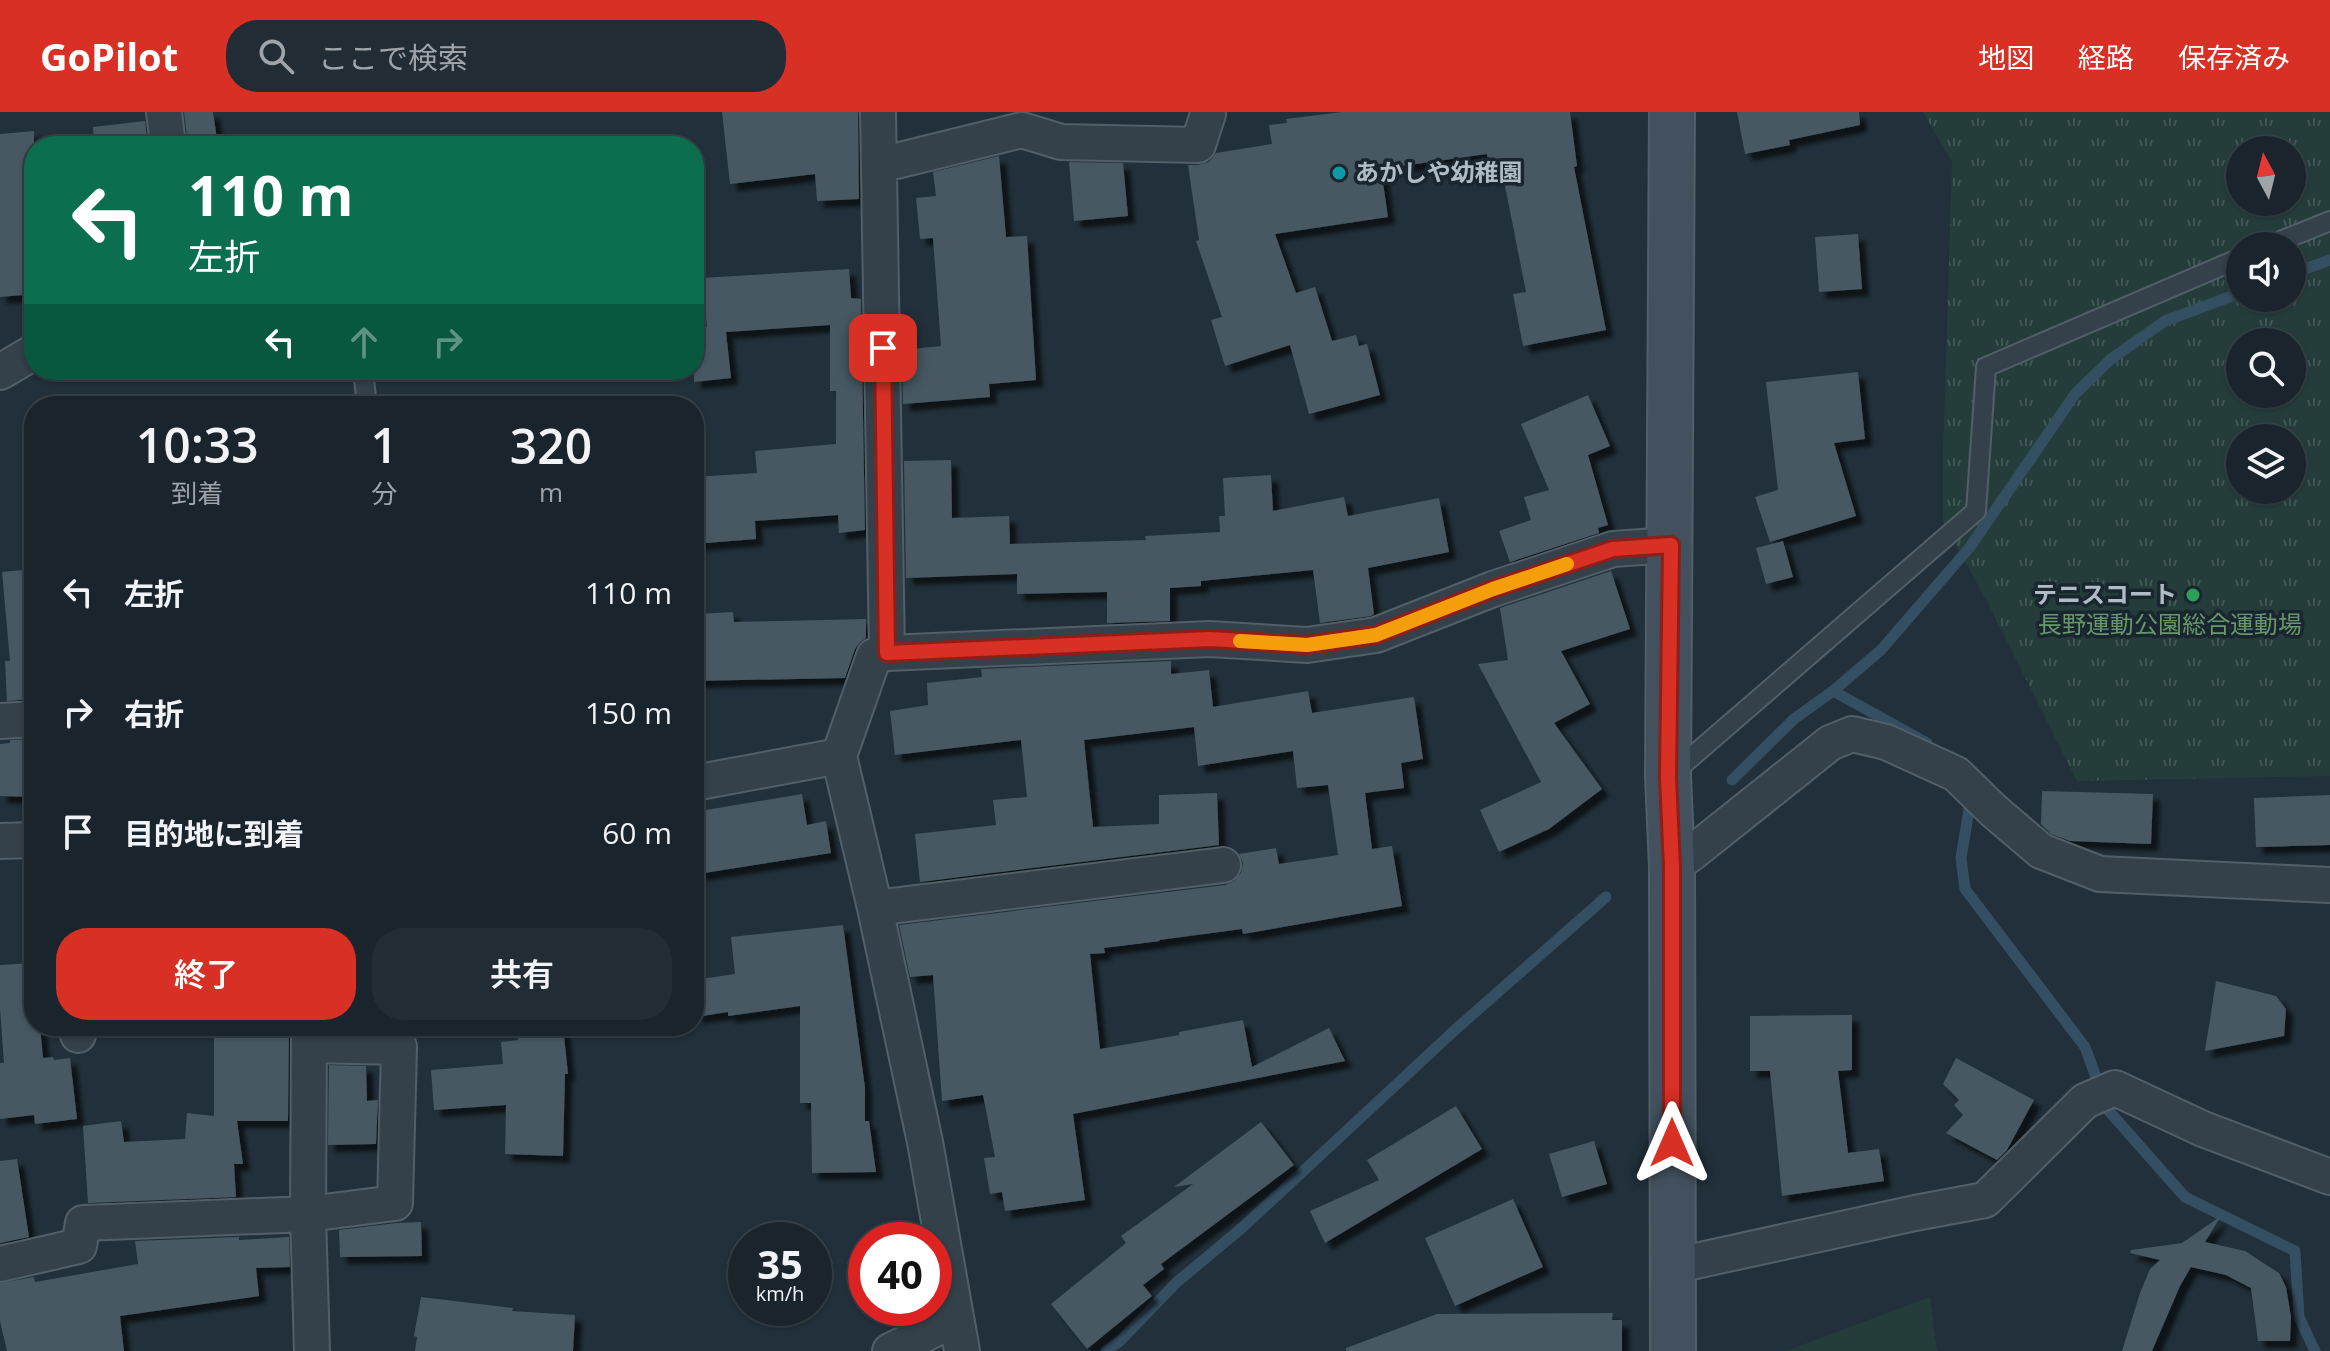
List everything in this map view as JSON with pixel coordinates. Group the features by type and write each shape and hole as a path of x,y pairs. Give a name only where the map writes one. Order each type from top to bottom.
{"street":[{"path":"164,112 167,136"},
{"path":"878,112 887,653"},
{"path":"1672,112 1668,777 1672,867 1673,1351"},
{"path":"880,165 1022,130 1061,142 1198,145 1212,113"},
{"path":"0,372 24,358"},
{"path":"890,1351 959,1335 925,1142 839,756 874,656 1210,639 1307,645 1376,635 1493,589 1613,549 1671,545"},
{"path":"0,721 24,720"},
{"path":"1672,867 1830,743 1852,734 1886,742 1956,774 2041,851 2100,874 2330,885"},
{"path":"704,781 839,756"},
{"path":"0,841 24,840"},
{"path":"875,908 1223,865"},
{"path":"309,1036 308,1214 312,1351"},
{"path":"0,1264 79,1246 83,1223 308,1214 395,1203 399,1047 316,1036"},
{"path":"1673,1266 1985,1200 2085,1101 2115,1088 2203,1129 2330,1177"}],"lane":[{"path":"2303,232 2330,221"},
{"path":"1668,777 1976,511 1986,367 2226,264"}],"green space":[{"name":"長野運動公園総合運動場","path":"1923,112 2330,112 2330,776 2077,781 1943,521 1952,162"},
{"path":"1930,1297 1937,1351 1786,1351"}],"building":[{"path":"184,112 213,112 217,136 187,136"},
{"path":"722,112 858,112 859,199 817,201 815,174 730,184"},
{"path":"1342,112 1570,112 1577,166 1574,167 1606,330 1523,346 1513,294 1526,292 1503,176 1490,178 1487,154 1381,169 1388,217 1275,234 1296,293 1315,287 1332,341 1356,335 1359,346 1367,344 1380,395 1309,414 1290,345 1225,366 1211,320 1222,317 1196,241 1199,240 1188,165 1209,162 1216,153 1272,144 1269,125 1287,123 1286,119"},
{"path":"1737,112 1859,112 1860,125 1789,140 1790,145 1745,154"},
{"path":"145,121 147,136 93,136 93,127"},
{"path":"34,131 34,136 24,136 24,295 0,297 0,134"},
{"path":"999,156 1006,237 1027,236 1036,380 989,384 990,397 903,404 902,350 941,346 933,238 920,239 916,198 936,196 933,172"},
{"path":"1069,162 1123,163 1128,216 1074,221"},
{"path":"1858,234 1862,289 1819,292 1815,237"},
{"path":"849,269 851,298 861,299 865,530 839,533 838,515 755,521 756,539 704,543 704,476 757,473 755,451 836,444 836,391 830,391 830,325 726,332 731,378 694,382 704,380 704,327 707,327 704,278"},
{"path":"1858,372 1865,439 1834,443 1856,516 1770,542 1755,497 1778,490 1766,382"},
{"path":"1588,395 1610,446 1588,455 1608,525 1598,528 1599,533 1510,562 1499,531 1531,520 1524,497 1549,490 1521,424"},
{"path":"951,460 952,518 1009,516 1010,544 1146,540 1145,536 1220,532 1219,516 1225,516 1223,478 1271,475 1273,511 1344,497 1348,516 1439,498 1449,552 1368,568 1374,614 1371,616 1320,623 1313,570 1201,581 1201,586 1170,588 1170,621 1107,623 1107,592 1017,594 1017,574 906,578 904,461"},
{"path":"1783,541 1793,577 1766,584 1756,548"},
{"path":"24,570 24,700 7,701 5,661 10,661 2,572"},
{"path":"1611,571 1630,629 1561,651 1590,704 1554,723 1602,789 1549,829 1499,852 1480,810 1541,782 1478,664 1508,660 1500,608"},
{"path":"733,612 734,622 866,619 866,638 855,649 845,678 704,681 704,614"},
{"path":"1171,661 1171,674 1209,670 1213,707 1308,691 1312,713 1414,697 1423,759 1401,763 1404,788 1365,793 1372,849 1392,846 1402,906 1243,934 1242,929 1104,948 1105,953 1090,954 1100,1049 1243,1020 1252,1067 1329,1028 1345,1061 1073,1114 1085,1200 1005,1211 1002,1192 990,1194 984,1158 995,1157 983,1095 942,1101 933,975 910,977 899,925 1225,885 1241,873 1243,863 1239,854 1276,848 1279,864 1338,855 1328,785 1297,788 1293,751 1198,766 1194,727 1084,740 1093,827 1159,824 1159,795 1217,793 1219,845 920,882 915,834 996,825 993,800 1027,797 1021,740 895,755 890,711 928,705 927,683 982,677 981,669"},
{"path":"24,739 24,797 0,796 0,744 10,743 10,740"},
{"path":"2042,791 2153,794 2151,844 2070,841 2051,834 2041,824"},
{"path":"802,794 807,825 826,821 831,853 704,873 704,810"},
{"path":"2330,795 2330,845 2256,847 2254,798"},
{"path":"843,925 865,1088 865,1121 869,1121 876,1172 812,1173 811,1103 800,1103 800,1006 728,1016 728,1012 704,1016 704,979 735,974 731,937"},
{"path":"24,964 24,1036 41,1036 43,1058 70,1058 77,1119 35,1124 34,1115 0,1119 0,1063 4,1063 0,965"},
{"path":"2216,981 2276,996 2286,1009 2284,1036 2205,1051"},
{"path":"1852,1015 1852,1070 1838,1071 1848,1153 1879,1149 1884,1181 1782,1196 1770,1071 1750,1071 1750,1016"},
{"path":"214,1036 289,1036 288,1121 237,1121 243,1164 234,1164 236,1197 88,1203 83,1126 121,1121 124,1142 185,1139 187,1113 214,1116"},
{"path":"518,1036 564,1036 568,1074 565,1074 563,1156 505,1154 506,1105 434,1110 431,1070 503,1064 501,1042 518,1040"},
{"path":"1956,1058 2034,1100 2007,1150 1997,1160 1946,1133 1963,1115 1954,1105 1959,1100 1943,1084"},
{"path":"329,1065 366,1066 367,1101 378,1100 376,1144 328,1145"},
{"path":"1456,1106 1482,1149 1325,1243 1310,1211 1379,1180 1367,1160"},
{"path":"1261,1122 1294,1165 1161,1264 1164,1269 1143,1285 1152,1296 1087,1349 1051,1304 1126,1243 1121,1236 1193,1184 1174,1187"},
{"path":"1594,1141 1607,1184 1562,1197 1549,1154"},
{"path":"17,1159 29,1237 0,1243 0,1161"},
{"path":"1513,1199 1543,1267 1455,1306 1425,1238"},
{"path":"2221,1216 2205,1242 2245,1251 2279,1273 2286,1287 2291,1317 2290,1341 2258,1341 2251,1288 2226,1275 2191,1267 2152,1351 2122,1351 2150,1269 2160,1260 2130,1253 2131,1250 2182,1243"},
{"path":"421,1222 422,1256 340,1257 339,1230"},
{"path":"239,1237 239,1240 289,1237 290,1267 256,1268 259,1296 120,1316 124,1351 7,1351 0,1321 0,1283 34,1277 35,1282 138,1264 135,1241"},
{"path":"421,1297 513,1308 512,1311 575,1315 573,1351 415,1351 417,1337 414,1336"},
{"path":"1613,1313 1612,1320 1622,1320 1622,1351 1346,1351 1346,1348 1437,1314"}],"waterway":[{"path":"2306,269 2330,260"},
{"path":"1732,780 1794,719 1881,650 1970,547 2075,394 2111,359 2165,321 2226,298"},
{"path":"1833,691 1927,743"},
{"path":"1968,797 1969,810 1961,858 1965,889 2085,1047 2108,1110 2185,1197 2295,1251 2299,1317 2315,1351"},
{"path":"1106,1351 1120,1341 1177,1282 1243,1227 1456,1029 1606,897"}],"slow traffic":[{"path":"1240,641 1307,645 1376,635 1567,564"}],"place":[{"name":"あかしや幼稚園","path":"1339,173"},
{"name":"テニスコート","path":"2193,595"}],"route":[{"path":"883,348 887,653 1210,639 1307,645 1376,635 1493,589 1613,549 1671,545 1668,777 1672,867 1672,1143"}]}
